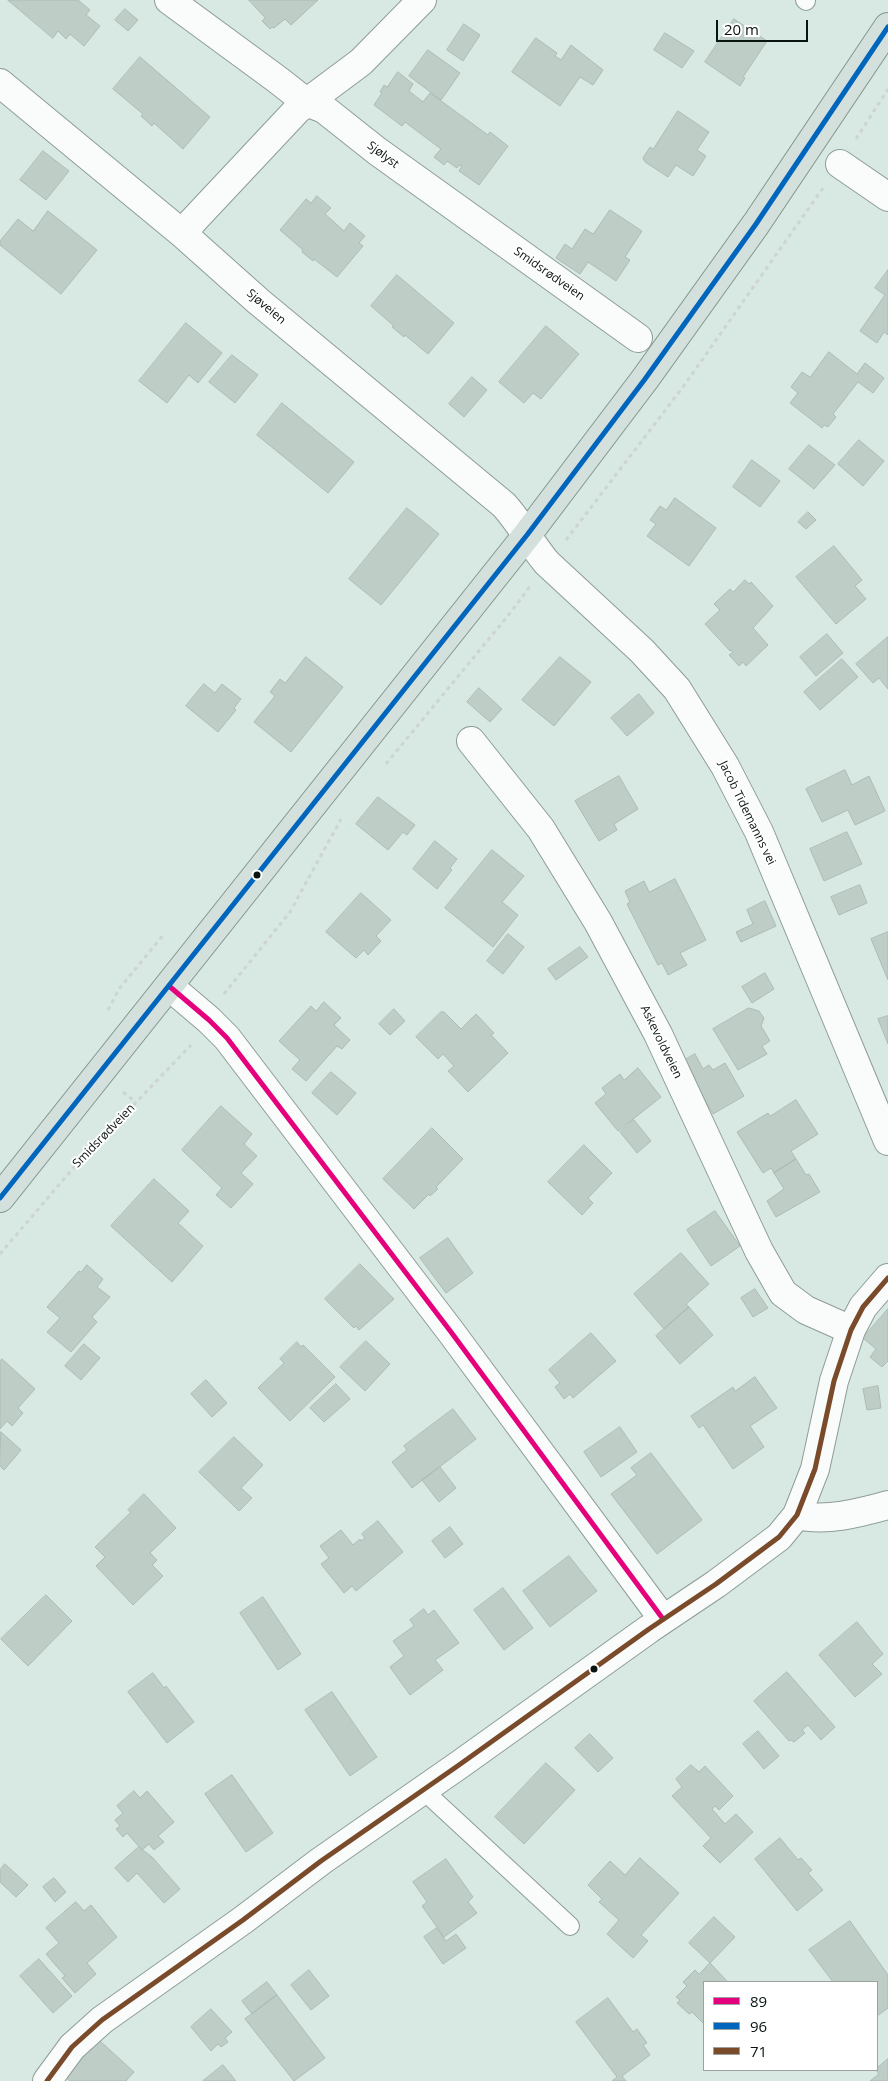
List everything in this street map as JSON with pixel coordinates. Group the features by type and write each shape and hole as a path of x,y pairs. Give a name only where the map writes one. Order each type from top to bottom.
{"main road":[{"path":"0,1198 528,535 645,379 732,258 888,27"}],"street":[{"name":"Sjølyst","path":"169,0 306,102 324,109 377,151 459,210"},
{"path":"184,235 192,222 306,102 361,62 422,0"},
{"name":"Sjøveien","path":"0,83 184,235 266,307 504,505 520,522 528,535"},
{"path":"840,164 888,197"},
{"name":"Smidsrødveien","path":"459,210 638,338"},
{"name":"Jacob Tidemanns vei","path":"528,535 536,550 547,563 642,651 677,689 725,766 763,840 888,1141"},
{"name":"Askevoldveien","path":"471,741 541,829 598,922 658,1034 760,1251 783,1293 806,1310 851,1330"},
{"path":"169,986 209,1020 245,1061 451,1332 663,1619"},
{"path":"47,2081 72,2047 102,2020 243,1920 321,1860 423,1790 663,1619 716,1584 779,1537 797,1515 815,1469 834,1382 851,1330 863,1307 888,1278"},
{"path":"797,1515 809,1518 854,1514 888,1506"}],"lane":[{"path":"423,1790 570,1926"}],"path":[{"name":"Smidsrødveien","path":"0,1254 74,1166 205,1030 209,1020"}],"building":[{"path":"8,0 78,0 90,10 86,15 100,26 84,46 70,34 66,39 58,31 53,38"},
{"path":"249,0 318,0 291,25 285,19 270,29 262,21 265,18"},
{"path":"125,9 138,20 128,31 115,20"},
{"path":"734,19 767,41 743,77 745,78 740,86 705,62"},
{"path":"464,24 480,35 463,61 447,50"},
{"path":"665,33 694,51 682,68 654,50"},
{"path":"536,38 557,53 555,56 561,60 571,45 603,70 593,85 580,77 560,106 512,72"},
{"path":"428,50 460,73 441,100 409,76"},
{"path":"140,57 210,117 183,149 154,123 152,126 141,116 143,114 113,89"},
{"path":"398,72 413,84 409,91 423,102 430,93 488,135 490,132 508,146 479,185 459,171 462,166 459,165 457,168 447,161 444,165 434,157 441,149 405,122 402,126 374,105 382,93 380,92 384,85 387,87"},
{"path":"678,111 709,132 697,150 706,156 693,176 676,165 668,177 645,162 643,158 650,147 653,149"},
{"path":"43,151 69,171 46,200 20,180"},
{"path":"317,196 331,208 325,214 344,231 350,223 365,236 359,243 363,246 337,277 302,252 303,250 280,230 306,199 311,203"},
{"path":"610,210 642,231 625,257 630,260 616,281 588,262 580,274 556,258 565,244 572,249 585,229 593,234"},
{"path":"48,211 97,250 61,294 0,245 0,241 18,219 33,231"},
{"path":"888,270 888,335 884,332 877,343 860,331 885,295 875,288"},
{"path":"397,275 454,323 428,354 392,327 394,326 371,306"},
{"path":"186,323 222,353 198,383 189,375 167,403 139,381"},
{"path":"546,326 579,354 541,399 533,393 524,403 499,382"},
{"path":"829,352 857,374 865,363 884,378 873,393 858,382 833,414 836,417 828,427 824,425 822,428 790,403 798,393 791,387 802,372 810,377"},
{"path":"232,355 258,375 235,403 209,382"},
{"path":"472,377 487,390 464,417 449,404"},
{"path":"282,403 354,462 328,493 257,435"},
{"path":"859,440 884,461 863,486 838,464"},
{"path":"809,445 835,465 814,489 789,469"},
{"path":"752,460 780,481 760,507 733,487"},
{"path":"675,498 716,528 689,566 647,536 656,524 650,520 660,506 666,510"},
{"path":"407,508 439,534 381,605 349,579"},
{"path":"808,512 816,520 806,529 798,522"},
{"path":"834,546 862,580 855,586 866,599 836,624 796,577"},
{"path":"745,580 749,584 751,582 773,606 753,628 768,645 746,666 743,662 739,666 729,655 733,652 705,624 720,610 714,604 730,589 733,592"},
{"path":"827,634 843,653 816,676 800,657"},
{"path":"888,637 888,689 879,678 873,683 856,664"},
{"path":"306,657 343,687 291,752 254,722 275,696 270,692 280,679 285,683"},
{"path":"560,657 591,682 554,726 522,700"},
{"path":"842,659 858,677 820,710 804,692"},
{"path":"204,684 215,693 222,684 241,699 234,708 236,710 218,732 186,706"},
{"path":"479,688 502,709 490,722 467,702"},
{"path":"639,694 654,713 627,736 611,718"},
{"path":"845,770 852,785 869,776 885,811 855,825 848,810 822,822 806,789"},
{"path":"619,776 638,809 614,824 617,830 599,841 575,801"},
{"path":"378,797 415,825 407,835 403,832 388,850 356,824"},
{"path":"847,832 862,864 824,881 810,849"},
{"path":"435,841 457,859 450,868 452,870 437,889 413,869"},
{"path":"492,850 524,876 502,902 518,915 493,947 445,908"},
{"path":"675,879 706,940 680,953 687,965 668,975 662,963 658,965 627,904 630,902 625,891 644,881 649,892"},
{"path":"860,885 867,903 839,915 831,897"},
{"path":"361,893 391,920 376,936 381,941 368,955 364,950 356,958 326,932"},
{"path":"765,901 776,926 741,942 736,932 753,924 747,910"},
{"path":"888,932 888,980 871,939"},
{"path":"508,934 524,947 503,974 487,961"},
{"path":"580,947 588,957 556,980 548,969"},
{"path":"765,973 774,989 752,1003 742,987"},
{"path":"324,1002 341,1018 334,1025 350,1040 342,1049 337,1046 306,1081 292,1069 300,1060 279,1041 311,1006 316,1011"},
{"path":"749,1008 759,1011 764,1018 761,1026 770,1041 762,1046 767,1054 738,1070 713,1029"},
{"path":"394,1009 405,1021 390,1035 379,1024"},
{"path":"441,1012 444,1012 461,1029 476,1014 494,1033 491,1035 508,1053 468,1092 448,1071 454,1066 443,1054 438,1059 416,1037"},
{"path":"888,1016 888,1044 878,1019"},
{"path":"695,1054 703,1069 709,1065 713,1070 725,1063 744,1096 713,1114 694,1081 696,1080 685,1060"},
{"path":"638,1068 661,1097 618,1131 595,1103 606,1094 602,1088 620,1074 624,1080"},
{"path":"331,1072 356,1093 337,1115 312,1093"},
{"path":"796,1100 818,1134 791,1151 796,1159 774,1173 771,1168 763,1173 737,1132 768,1113 770,1116"},
{"path":"221,1106 252,1134 244,1144 257,1156 241,1173 253,1184 231,1208 216,1195 222,1188 182,1150"},
{"path":"634,1120 651,1141 637,1153 620,1132"},
{"path":"432,1128 463,1159 436,1187 438,1189 430,1196 429,1194 414,1209 383,1179"},
{"path":"584,1145 612,1173 588,1198 593,1203 582,1215 548,1182"},
{"path":"796,1159 806,1175 809,1174 820,1192 776,1217 767,1201 784,1189 774,1173"},
{"path":"154,1179 189,1211 178,1223 203,1246 172,1282 111,1226"},
{"path":"715,1211 740,1246 711,1266 687,1230"},
{"path":"448,1238 473,1273 446,1293 420,1258"},
{"path":"681,1253 709,1284 686,1304 689,1307 664,1329 634,1294"},
{"path":"360,1264 394,1299 359,1330 356,1326 354,1328 325,1299"},
{"path":"87,1265 103,1279 97,1287 110,1297 92,1317 97,1322 71,1352 47,1332 60,1318 47,1307 79,1271 81,1272"},
{"path":"755,1289 768,1308 753,1317 741,1298"},
{"path":"689,1307 713,1335 680,1364 656,1336"},
{"path":"888,1309 888,1361 882,1367 870,1357 876,1349 863,1338"},
{"path":"591,1333 616,1361 573,1398 570,1394 564,1399 555,1387 560,1383 549,1370"},
{"path":"366,1341 390,1364 365,1391 340,1367"},
{"path":"297,1342 301,1347 303,1345 335,1377 290,1421 258,1388 284,1363 280,1359"},
{"path":"84,1344 100,1358 81,1380 65,1366"},
{"path":"2,1359 35,1389 18,1408 23,1413 12,1426 7,1421 0,1429 0,1362"},
{"path":"755,1377 777,1408 750,1426 764,1447 733,1469 703,1425 699,1428 691,1416 733,1387 735,1391"},
{"path":"206,1380 227,1403 212,1417 191,1394"},
{"path":"336,1384 350,1399 324,1422 310,1408"},
{"path":"878,1386 881,1408 867,1410 863,1389"},
{"path":"453,1409 476,1439 412,1488 392,1462 407,1450 404,1446"},
{"path":"620,1427 637,1452 601,1477 584,1452"},
{"path":"1,1432 21,1450 4,1470 0,1466"},
{"path":"234,1437 263,1465 241,1488 252,1498 239,1511 199,1472"},
{"path":"651,1453 702,1520 657,1554 611,1494 637,1475 631,1468"},
{"path":"440,1467 456,1488 439,1502 422,1480"},
{"path":"144,1494 176,1528 150,1553 157,1560 152,1565 163,1576 133,1605 96,1566 105,1557 95,1547 131,1512 128,1510"},
{"path":"378,1521 403,1552 356,1591 352,1586 344,1593 321,1564 329,1558 320,1546 341,1530 353,1545 360,1539 361,1541 365,1538 362,1534"},
{"path":"450,1527 463,1544 445,1558 432,1541"},
{"path":"569,1556 597,1591 550,1627 523,1591"},
{"path":"503,1588 533,1628 504,1650 474,1610"},
{"path":"46,1595 72,1621 28,1666 1,1639"},
{"path":"263,1597 301,1654 278,1670 240,1613"},
{"path":"424,1609 428,1615 434,1610 459,1643 435,1660 443,1670 410,1695 390,1667 404,1656 393,1641 414,1626 410,1620"},
{"path":"857,1622 883,1654 872,1664 882,1674 855,1697 819,1655"},
{"path":"787,1672 835,1727 821,1740 808,1725 802,1730 805,1733 794,1742 789,1741 754,1701"},
{"path":"153,1673 164,1688 166,1686 194,1722 167,1743 128,1692"},
{"path":"332,1692 377,1757 350,1776 305,1710"},
{"path":"758,1731 779,1756 764,1769 743,1744"},
{"path":"590,1734 613,1758 598,1772 575,1748"},
{"path":"546,1763 575,1790 524,1844 495,1817"},
{"path":"691,1765 699,1772 705,1766 733,1796 719,1810 715,1806 712,1809 725,1824 736,1814 753,1832 720,1863 703,1846 711,1838 672,1796 682,1787 676,1779"},
{"path":"232,1775 273,1833 246,1852 205,1794"},
{"path":"134,1791 140,1798 147,1791 174,1822 158,1836 164,1842 154,1850 149,1844 142,1850 127,1833 123,1837 116,1829 120,1826 115,1820 123,1813 117,1806"},
{"path":"780,1838 798,1860 801,1858 812,1870 808,1873 823,1890 797,1911 755,1859"},
{"path":"139,1847 152,1857 180,1889 164,1903 137,1873 128,1882 115,1868"},
{"path":"640,1858 679,1893 641,1935 648,1941 633,1958 607,1934 619,1920 599,1902 602,1899 588,1885 610,1861 625,1875"},
{"path":"446,1859 473,1897 468,1902 477,1913 444,1937 422,1906 427,1902 413,1882"},
{"path":"5,1864 28,1885 16,1897 0,1882 0,1870"},
{"path":"54,1878 66,1892 55,1902 43,1887"},
{"path":"76,1902 84,1911 91,1905 117,1937 87,1963 96,1974 75,1993 62,1978 65,1976 46,1954 59,1943 46,1928"},
{"path":"714,1917 735,1937 710,1963 689,1943"},
{"path":"850,1921 888,1975 888,2008 878,2015 878,1981 832,1981 809,1950"},
{"path":"437,1928 446,1941 456,1934 466,1948 443,1964 424,1937"},
{"path":"39,1959 72,1996 53,2013 20,1976"},
{"path":"710,1963 727,1981 703,1981 703,2023 692,2012 689,2014 677,2003 680,2000 676,1997 687,1986 683,1982 695,1970 699,1974"},
{"path":"309,1970 329,1996 311,2010 291,1985"},
{"path":"267,1982 277,1995 252,2014 242,2001"},
{"path":"277,1995 325,2058 294,2081 245,2019"},
{"path":"608,1998 633,2032 637,2029 647,2043 643,2045 650,2055 622,2076 626,2081 612,2081 617,2077 576,2022"},
{"path":"211,2009 232,2032 225,2038 228,2042 221,2047 218,2044 211,2051 191,2027"},
{"path":"99,2040 134,2072 126,2081 70,2081 65,2077"},
{"path":"888,2059 888,2081 870,2081 879,2074 877,2071 878,2067"},
{"path":"223,2065 236,2081 203,2081"}],"transit line":[{"name":"96","path":"0,1198 527,535 645,379 756,224 888,27"},
{"name":"89","path":"169,986 227,1038 451,1332 663,1619"},
{"name":"71","path":"47,2081 72,2047 102,2020 243,1920 321,1861 649,1629 716,1584 779,1537 797,1515 815,1469 834,1381 851,1330 863,1307 888,1278"}]}
